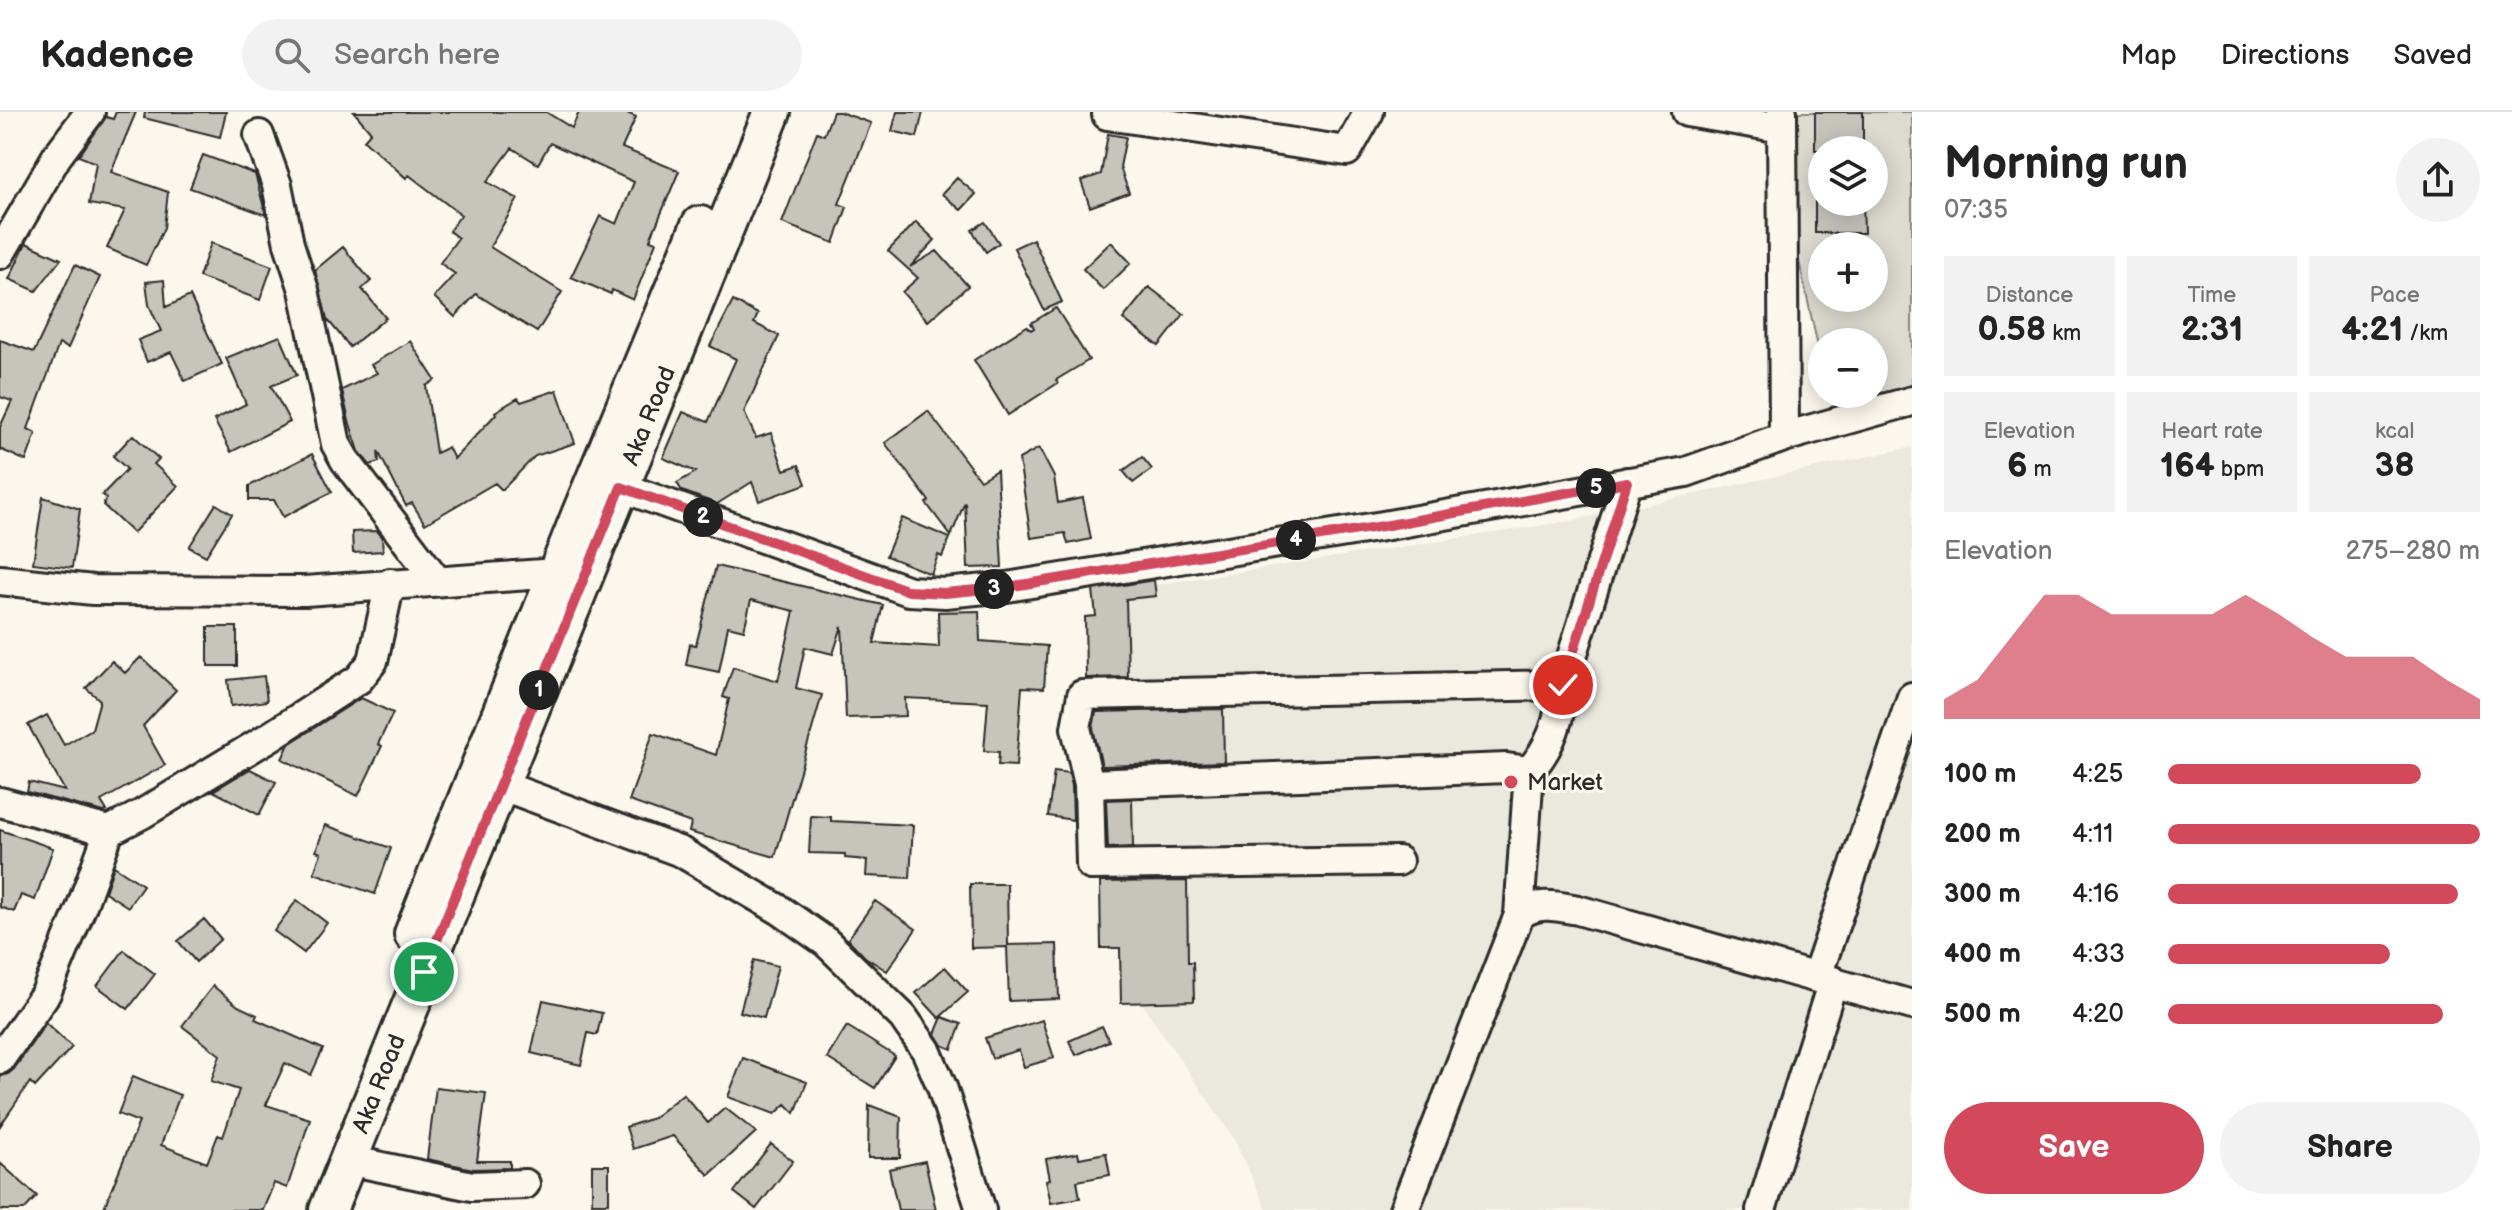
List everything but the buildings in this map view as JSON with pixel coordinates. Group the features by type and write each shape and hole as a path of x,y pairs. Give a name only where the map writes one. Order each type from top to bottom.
{"main road":[{"name":"Aka Road","path":"302,1210 745,112"},
{"name":"Aka Road","path":"328,1210 772,112"}],"street":[{"path":"0,254 57,156 90,112"},
{"path":"1107,115 1347,151 1369,112"},
{"path":"1687,112 1782,120 1784,437"},
{"path":"259,135 277,185 289,244 304,290 336,444 437,581"},
{"path":"621,487 909,591 945,593 1007,587 1383,526 1686,472 1784,437 1912,401"},
{"path":"1404,1210 1519,915 1529,771 1541,758 1561,710 1563,685 1627,482"},
{"path":"0,580 93,590 305,591 557,573"},
{"path":"0,802 109,831 142,814 359,679 373,661 390,583"},
{"path":"1398,861 1091,865 1089,784 1076,728 1082,695 1563,685"},
{"path":"1761,1210 1825,979 1912,697"},
{"path":"1089,784 1507,768 1529,771"},
{"path":"500,785 681,852 780,910 826,942 903,1017 926,1050 942,1087 981,1210"},
{"path":"0,1059 46,993 109,831"},
{"path":"1519,915 1529,908 1548,905 1563,907 1912,1005"},
{"path":"348,1160 472,1186 525,1184"}],"shaded area":[{"path":"1797,112 1912,112 1912,387 1888,391 1888,328 1814,328 1810,312 1888,312 1888,232 1808,232 1808,302 1797,252"},
{"name":"Market","path":"1912,447 1912,1210 1267,1210 1233,1137 1120,971 1102,593 1570,521"}],"place":[{"name":"Market","path":"1511,782"}],"route":[{"path":"424,972 621,487 909,591 945,593 1007,587 1383,526 1627,482 1563,685"}]}
